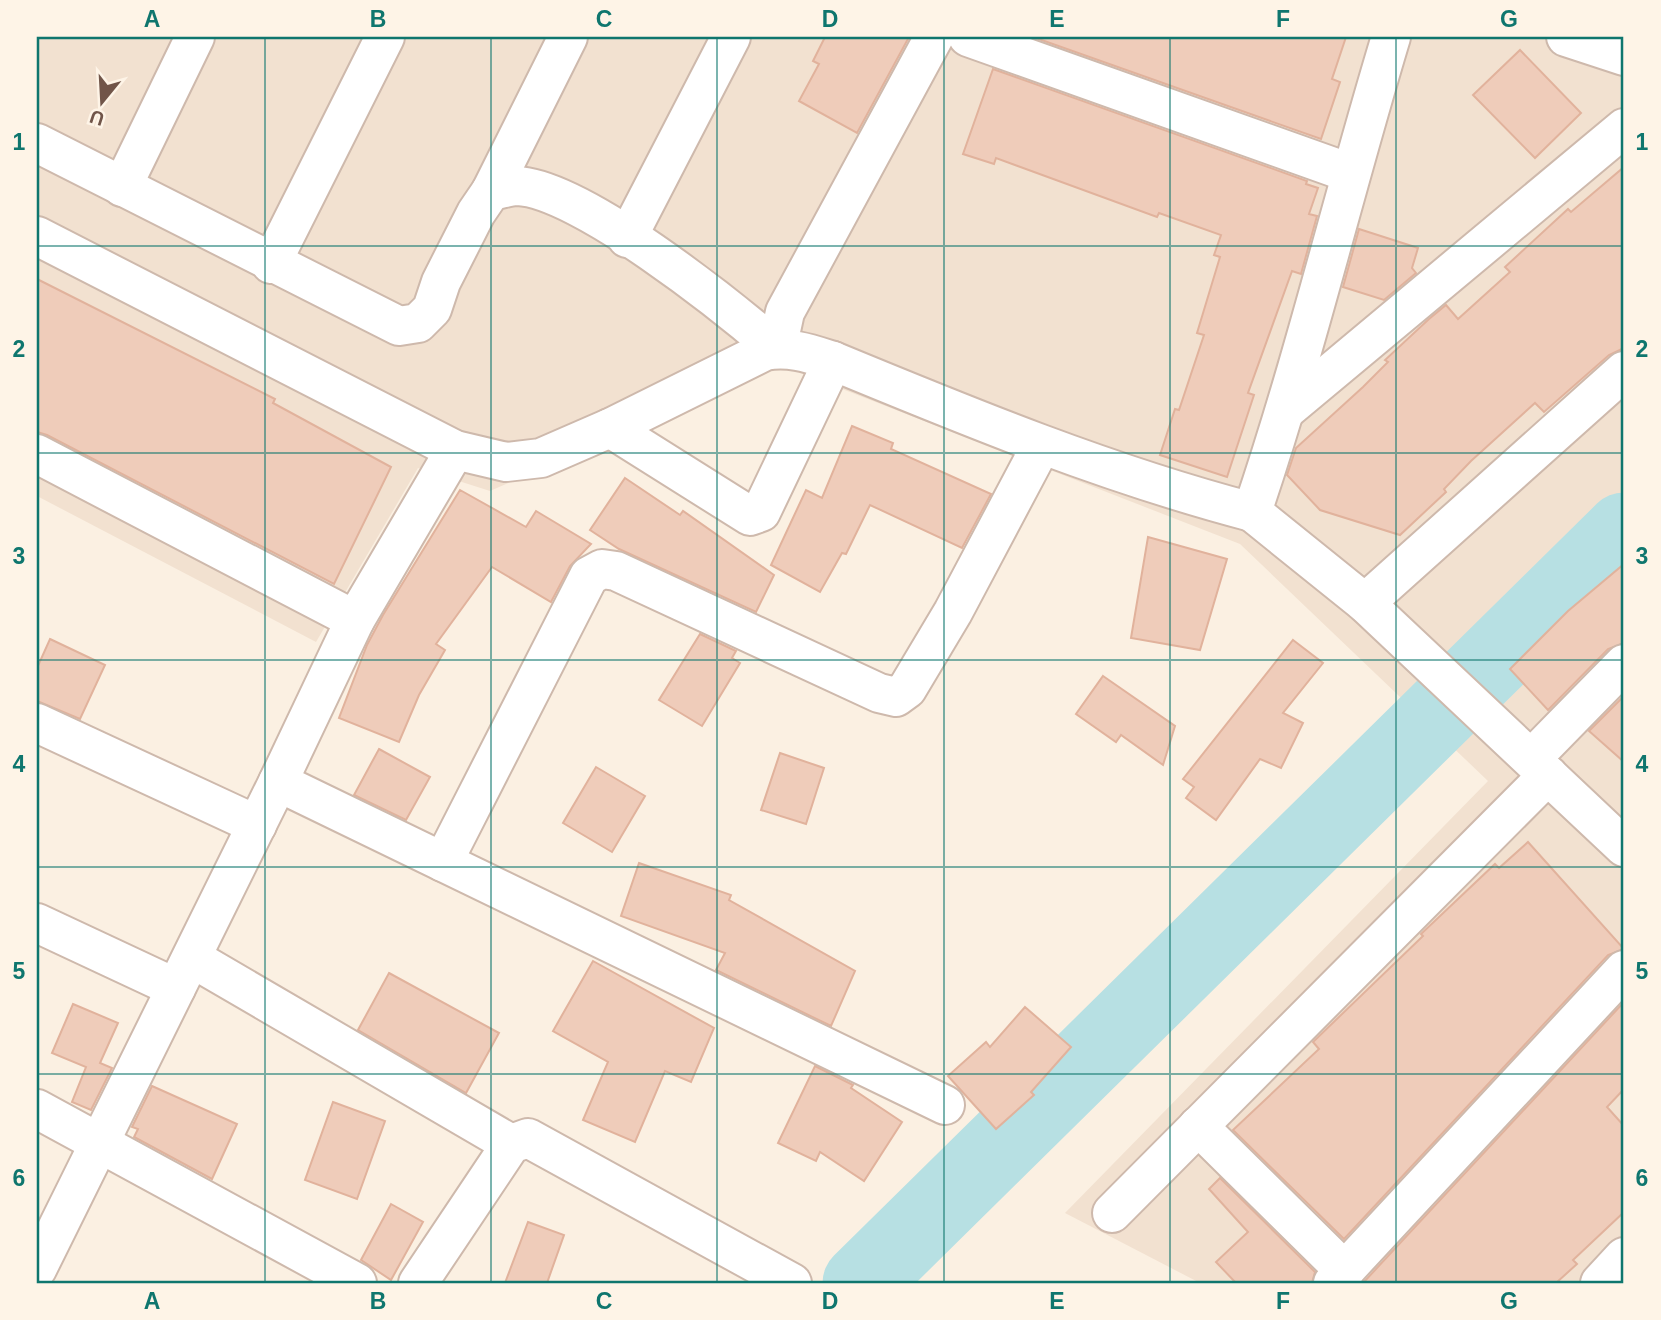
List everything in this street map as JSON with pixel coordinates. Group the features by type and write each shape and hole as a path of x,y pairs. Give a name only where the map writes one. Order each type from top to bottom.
{"street":[{"path":"122,187 195,37"},
{"path":"271,264 385,37"},
{"path":"37,144 271,264 399,326 418,323 432,309 441,282 491,191 568,37"},
{"path":"627,238 731,37"},
{"path":"777,349 785,312 934,37"},
{"path":"968,37 1350,173"},
{"path":"1252,512 1286,410 1350,173 1391,37"},
{"path":"1566,37 1624,56"},
{"path":"1286,410 1624,128"},
{"path":"491,191 517,186 551,194 582,207 728,307 777,349"},
{"path":"37,236 455,450 506,462 541,457 610,428 765,351 777,349 802,352 833,361 1041,446 1162,487 1252,512 1365,603 1624,846"},
{"path":"610,428 750,516 757,516 833,361"},
{"path":"1365,603 1624,371"},
{"path":"443,862 589,576 602,569 616,572 879,693 896,697 908,689 953,612 1041,446"},
{"path":"37,1269 257,825 355,620 455,450"},
{"path":"37,454 355,620"},
{"path":"1112,1213 1540,766 1624,664"},
{"path":"37,723 257,825"},
{"path":"278,782 944,1105"},
{"path":"37,923 184,973 511,1144"},
{"path":"1198,1126 1339,1277 1624,971"},
{"path":"37,1109 356,1283"},
{"path":"418,1283 511,1144 522,1138 535,1139 792,1283"},
{"path":"1600,1283 1624,1257"}],"shaded area":[{"path":"37,37 1624,37 1624,1283 1200,1283 1065,1213 1488,781 1240,544 778,364 490,491 418,468 316,642 37,496"}],"building":[{"path":"825,37 909,37 857,133 799,101 819,64 813,61"},
{"path":"1033,37 1346,37 1332,79 1340,82 1321,139"},
{"path":"1520,50 1581,113 1535,158 1473,95"},
{"path":"993,69 1307,181 1306,184 1318,188 1309,214 1317,216 1301,274 1292,271 1248,393 1254,395 1227,477 1160,455 1175,409 1179,410 1204,335 1197,333 1220,257 1214,255 1221,235 1159,213 1157,217 996,158 994,164 963,154"},
{"path":"1624,167 1624,348 1609,355 1544,412 1535,403 1471,461 1444,489 1446,492 1400,535 1320,510 1287,475 1296,448 1363,387 1388,362 1385,360 1429,319 1446,305 1458,319 1510,272 1505,267 1568,209 1571,212"},
{"path":"1359,229 1418,248 1412,268 1416,273 1384,300 1343,287"},
{"path":"37,279 275,399 273,403 391,467 334,584 37,432"},
{"path":"852,426 893,443 891,449 991,494 962,548 870,505 846,554 842,553 820,592 771,565 806,490 822,498"},
{"path":"625,478 680,515 683,511 774,575 756,612 619,549 590,530"},
{"path":"460,490 526,527 536,511 591,544 570,566 551,602 492,567 436,644 445,650 419,695 399,742 339,718 367,645"},
{"path":"1148,537 1227,559 1200,650 1131,638"},
{"path":"1624,564 1624,643 1608,649 1548,710 1510,669 1568,611"},
{"path":"700,634 736,651 732,658 740,663 702,726 659,700"},
{"path":"50,639 105,665 80,719 37,701 37,668"},
{"path":"1293,640 1323,663 1283,713 1303,723 1281,768 1260,759 1216,820 1186,798 1194,787 1183,779"},
{"path":"1103,676 1175,726 1163,765 1121,735 1116,742 1076,714"},
{"path":"1624,696 1624,762 1589,731"},
{"path":"379,749 430,777 406,820 354,795"},
{"path":"780,753 824,768 806,824 761,810"},
{"path":"596,767 645,796 612,852 563,823"},
{"path":"1528,842 1624,949 1608,955 1344,1239 1233,1130 1319,1049 1313,1042 1423,936 1421,934 1495,864 1499,868"},
{"path":"639,863 731,895 729,900 855,971 831,1026 716,970 725,953 621,916"},
{"path":"593,961 714,1028 691,1082 665,1071 635,1142 583,1120 608,1062 553,1031"},
{"path":"389,973 499,1033 466,1093 358,1030"},
{"path":"1624,1002 1624,1089 1607,1107 1624,1126 1624,1212 1573,1260 1577,1264 1556,1283 1363,1283"},
{"path":"73,1004 118,1023 100,1063 112,1068 91,1110 72,1102 86,1067 52,1053"},
{"path":"1025,1007 1071,1047 1031,1092 1034,1095 996,1129 948,1076 986,1042 990,1047"},
{"path":"815,1066 853,1085 851,1088 902,1122 864,1181 820,1152 816,1161 778,1143"},
{"path":"152,1086 237,1124 212,1179 134,1137 138,1129 132,1127"},
{"path":"333,1102 385,1121 357,1199 305,1180"},
{"path":"1220,1178 1315,1272 1312,1283 1236,1283 1216,1262 1248,1232 1209,1189"},
{"path":"391,1204 423,1222 391,1280 361,1260"},
{"path":"528,1222 564,1235 547,1283 505,1283"}],"waterway":[{"path":"861,1283 1624,531"}]}
